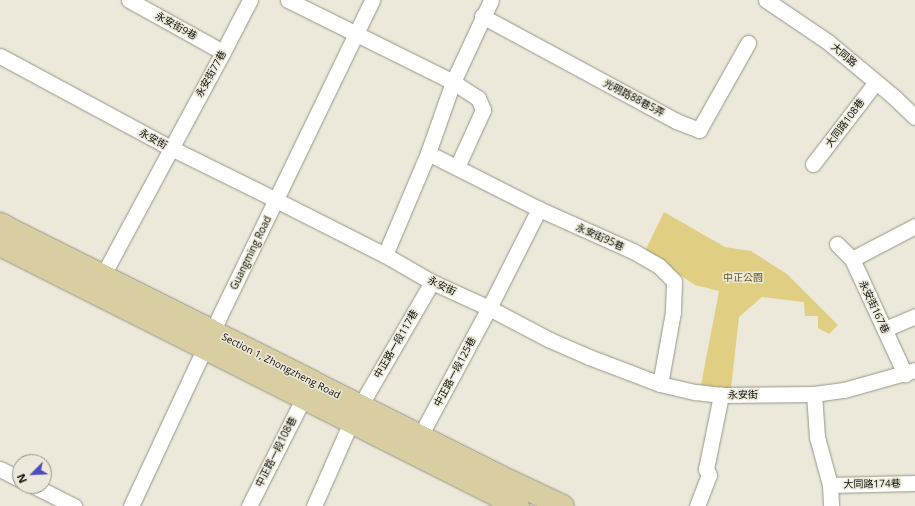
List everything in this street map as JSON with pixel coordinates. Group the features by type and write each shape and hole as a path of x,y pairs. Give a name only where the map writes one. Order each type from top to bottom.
{"main road":[{"name":"Section 1, Zhongzheng Road","path":"0,224 51,260 355,414 518,506"},
{"name":"Section 1, Zhongzheng Road","path":"0,245 103,275 303,398 420,436 563,506"}],"street":[{"name":"永安街9巷","path":"129,0 224,52"},
{"name":"永安街77巷","path":"103,275 224,52 250,0"},
{"path":"288,0 453,82 478,98 483,110 457,167"},
{"name":"Guangming Road","path":"131,506 208,340 372,0"},
{"path":"385,255 428,153 453,82 482,16 491,0"},
{"name":"大同路","path":"772,2 828,42 914,115"},
{"name":"光明路88巷5弄","path":"482,16 676,121 699,130 748,43"},
{"name":"永安街","path":"0,56 171,148 385,255 432,282 489,308 550,340 589,358 660,384 696,392 721,395 814,394 844,390 910,372"},
{"name":"大同路108巷","path":"813,164 876,82"},
{"name":"永安街95巷","path":"428,153 540,209 633,251 659,266 674,281 673,312 660,384"},
{"name":"中正路一段125巷","path":"420,436 540,209"},
{"path":"852,259 915,226"},
{"name":"永安街167巷","path":"837,244 852,259 885,330 910,372"},
{"name":"中正路一段117巷","path":"314,506 355,414 432,282"},
{"path":"885,330 915,316"},
{"path":"814,394 817,437 830,485 831,506"},
{"path":"697,506 709,474 706,469 721,395"},
{"name":"中正路一段108巷","path":"249,506 303,398"},
{"path":"0,469 12,475"},
{"name":"大同路174巷","path":"830,485 915,483"},
{"path":"50,494 74,506"}],"green space":[{"name":"中正公園","path":"664,212 725,247 751,251 787,274 838,325 829,334 818,328 818,316 805,316 804,302 762,297 739,317 731,389 701,385 719,291 695,285 645,251"}]}
